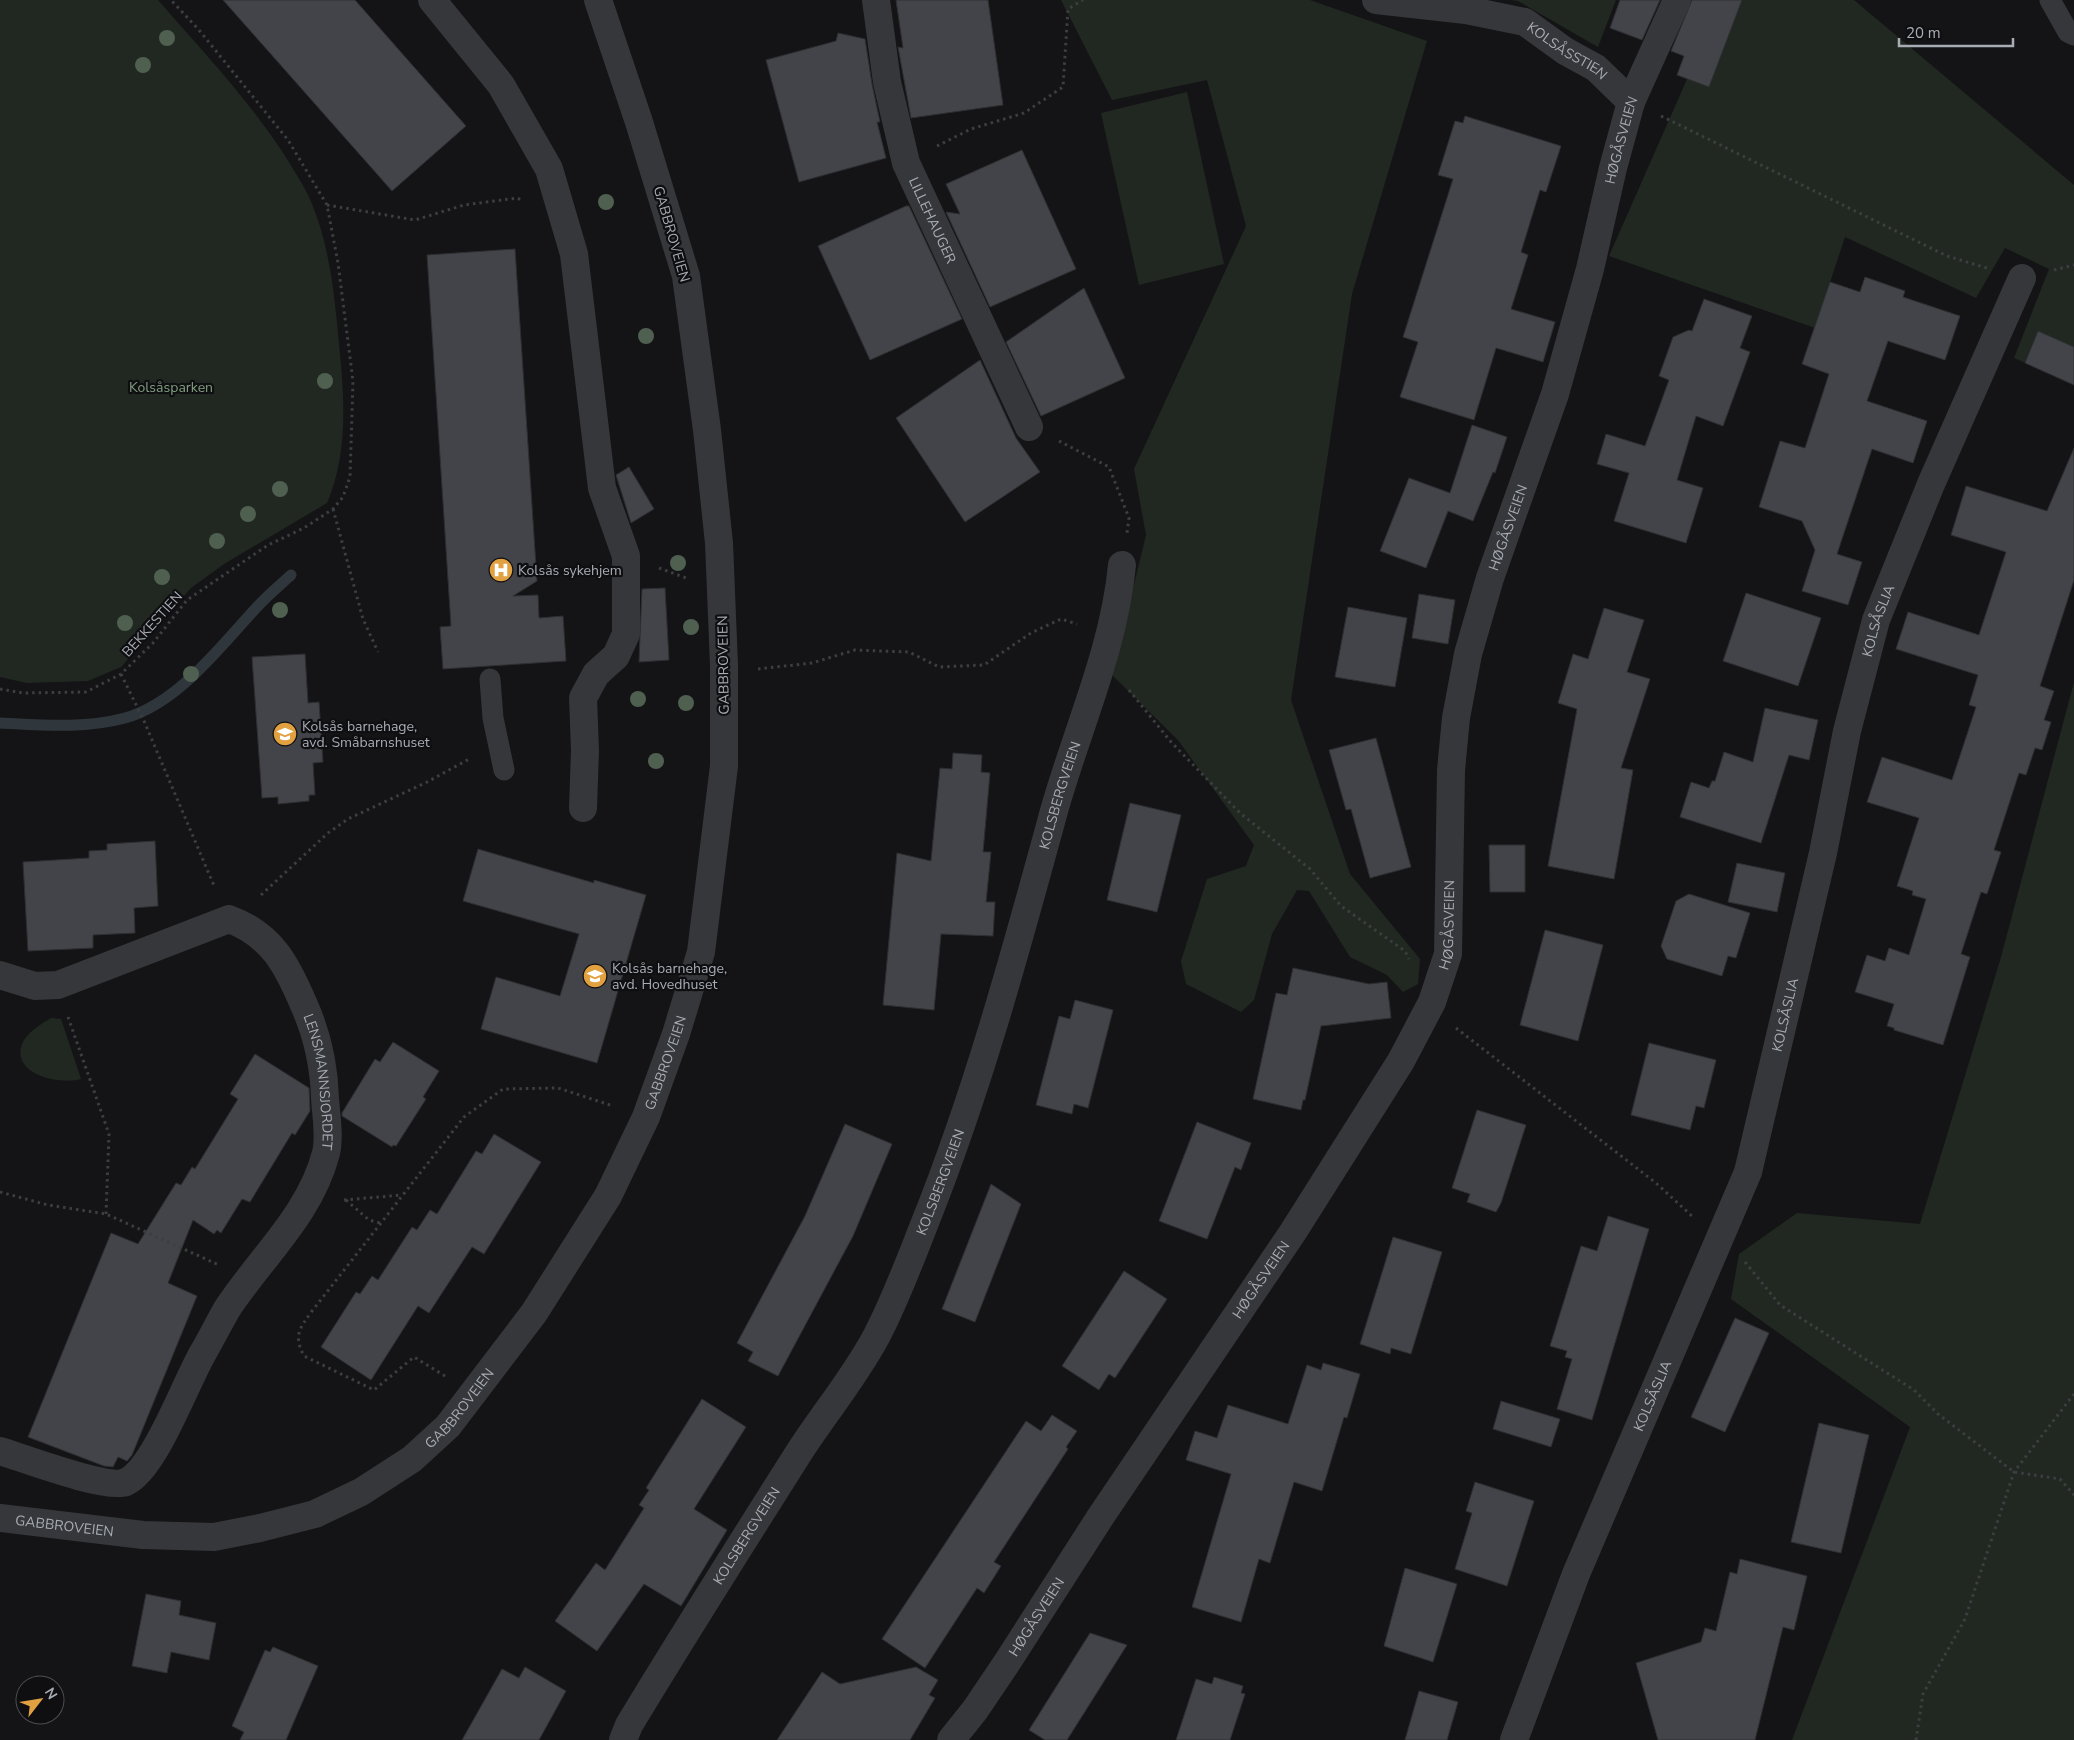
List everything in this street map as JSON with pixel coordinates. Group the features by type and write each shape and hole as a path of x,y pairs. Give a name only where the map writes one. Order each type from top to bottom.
{"street":[{"path":"432,0 501,85 549,169 574,254 602,488 626,556 626,634 616,656 596,674 582,698 584,750 583,808"},
{"name":"GABBROVEIEN","path":"0,1518 144,1536 214,1537 315,1514 361,1492 412,1459 448,1426 534,1314 603,1204 646,1117 676,1034 701,952 724,766 724,665 719,543 707,430 686,276 639,122 598,0"},
{"name":"LILLEHAUGER","path":"876,0 887,82 906,163 1029,427"},
{"name":"KOLSÅSSTIEN","path":"1376,0 1466,10 1525,22 1565,51 1596,68 1631,102"},
{"name":"HØGÅSVEIEN","path":"951,1740 975,1710 1008,1661 1101,1516 1293,1232 1401,1061 1432,1002 1448,954 1450,770 1456,718 1468,654 1490,578 1555,394 1590,269 1612,168 1631,102 1677,0"},
{"name":"KOLSÅSLIA","path":"1514,1740 1576,1574 1678,1332 1720,1242 1748,1172 1823,853 1847,731 1876,620 1931,484 2022,278"},
{"name":"KOLSBERGVEIEN","path":"623,1740 629,1725 713,1588 801,1450 876,1338 896,1294 951,1156 1002,994 1059,793 1107,647 1118,603 1122,565"},
{"path":"0,975 36,986 58,986 229,919"},
{"name":"LENSMANNSJORDET","path":"0,1452 96,1483 125,1482 146,1465 202,1354 228,1308 279,1243 314,1188 327,1151 327,1119 324,1081 310,1018 293,979 273,948 250,927 229,919"}],"lane":[{"path":"2050,0 2068,32 2074,35"},
{"path":"490,679 493,718 504,770"}],"path":[{"path":"171,0 199,30 288,140 327,205 338,263 353,381 350,477 343,497 333,509 363,619 378,652"},
{"path":"906,163 971,129 1024,113 1063,87 1068,9 1083,0"},
{"path":"1631,102 1812,188 1947,256 2022,278"},
{"path":"327,205 415,220 464,205 517,198 560,210"},
{"path":"1029,427 1074,447 1109,467 1129,518 1122,565"},
{"name":"BEKKESTIEN","path":"0,689 23,693 86,692 121,674 153,643 187,600 268,545 304,528 333,509"},
{"path":"626,556 721,590"},
{"path":"724,665 763,670 812,663 855,650 909,652 939,667 984,665 1030,633 1061,619 1083,626 1107,647 1127,687 1171,742 1240,813 1310,869 1341,906 1405,951 1432,1002 1446,1020 1656,1184 1748,1265 1780,1305 1914,1390 1938,1414 2014,1472 2060,1479 2074,1495"},
{"path":"121,674 144,721 229,919 252,904 328,833 348,819 426,782 472,757"},
{"path":"58,986 109,1134 106,1214"},
{"path":"473,1394 414,1357 374,1390 304,1356 297,1344 299,1330 464,1117 503,1089 558,1088 646,1117"},
{"path":"314,1188 345,1200 369,1220 380,1223"},
{"path":"0,1192 48,1205 106,1214 251,1279"},
{"path":"345,1200 403,1195"},
{"path":"1916,1740 1923,1694 1965,1619 2014,1472 2074,1394"}],"green space":[{"name":"Kolsåsparken","path":"0,0 158,0 243,99 275,140 289,162 308,195 316,214 327,253 334,294 342,373 343,430 338,467 327,503 224,564 191,588 121,667 88,681 27,683 0,677"},
{"path":"1061,0 1310,0 1427,41 1352,294 1291,700 1350,874 1420,959 1418,984 1403,992 1387,975 1350,957 1309,891 1297,890 1272,934 1254,1000 1241,1012 1186,984 1181,961 1207,879 1246,866 1254,845 1178,740 1112,675 1146,535 1134,469 1246,226 1207,80 1112,100"},
{"path":"1511,0 1616,0 1598,47 1518,1"},
{"path":"1722,0 1854,0 2074,185 2074,384 2014,358 2049,269 2005,248 1976,298 1845,237 1815,328 1609,256"},
{"path":"1187,92 1224,264 1139,285 1101,113"},
{"path":"2074,682 2074,1740 1792,1740 1910,1427 1731,1299 1739,1254 1797,1213 1920,1224 2001,957"},
{"path":"51,1018 61,1019 81,1079 50,1079 30,1070 24,1063 21,1055 24,1040 34,1029"}],"building":[{"path":"223,0 355,0 466,126 392,191"},
{"path":"896,0 988,0 1003,105 911,118 898,47 903,48"},
{"path":"1620,0 1660,0 1642,40 1610,28"},
{"path":"1692,0 1742,0 1709,87 1677,75 1684,56 1671,51"},
{"path":"838,33 865,39 880,122 877,122 886,158 799,182 766,60 836,41"},
{"path":"1465,116 1561,146 1546,192 1540,190 1521,252 1528,255 1511,309 1555,322 1543,362 1496,348 1474,420 1400,397 1418,342 1403,337 1453,179 1438,175 1455,121 1463,123"},
{"path":"1022,150 1076,269 990,307 946,212 960,214 946,184"},
{"path":"909,206 962,319 870,360 818,246"},
{"path":"515,249 537,581 513,596 538,595 539,618 563,616 566,661 443,669 440,627 451,626 427,255"},
{"path":"1865,277 1905,291 1903,297 1960,316 1945,360 1888,341 1867,401 1927,421 1913,463 1872,449 1837,554 1862,562 1848,605 1802,591 1815,550 1802,521 1759,507 1780,441 1805,448 1829,374 1802,364 1830,282 1860,292"},
{"path":"1084,288 1125,378 1041,416 1006,342"},
{"path":"1704,299 1752,316 1740,348 1750,352 1723,426 1696,416 1677,480 1703,488 1686,543 1614,521 1629,473 1597,464 1606,434 1645,446 1669,380 1659,376 1673,337 1689,330 1692,331"},
{"path":"2038,331 2074,347 2074,385 2025,363"},
{"path":"980,360 1016,438 1040,472 965,522 896,418"},
{"path":"1472,425 1507,437 1495,473 1493,472 1473,521 1448,511 1426,568 1380,551 1409,478 1450,493"},
{"path":"2074,448 2074,580 2040,686 2054,691 2044,720 2051,722 2042,750 2035,748 2026,775 2019,773 1994,850 2001,852 1987,894 1981,892 1961,954 1970,957 1943,1045 1894,1030 1894,1028 1887,1026 1894,1004 1855,992 1867,955 1885,961 1889,948 1909,955 1926,899 1912,895 1913,891 1897,886 1919,818 1867,802 1882,757 1952,780 1976,707 1969,705 1978,675 1896,649 1908,612 1979,635 2006,552 1951,535 1966,486 2047,511"},
{"path":"629,467 654,509 631,523 616,475"},
{"path":"665,588 669,660 639,662 642,589"},
{"path":"1746,593 1821,618 1798,686 1723,661"},
{"path":"1419,594 1455,600 1448,644 1412,638"},
{"path":"1348,607 1407,618 1395,687 1335,677"},
{"path":"1604,608 1644,620 1627,672 1650,679 1621,768 1633,770 1614,879 1548,866 1577,709 1558,703 1573,654 1588,659"},
{"path":"305,654 308,703 319,702 323,762 313,763 315,795 309,795 309,801 278,804 278,797 262,798 252,657"},
{"path":"1765,708 1818,720 1809,760 1789,755 1761,843 1680,817 1691,782 1709,788 1712,781 1715,781 1724,752 1753,762"},
{"path":"1376,738 1411,867 1370,878 1351,809 1346,810 1329,750"},
{"path":"953,753 982,755 981,772 990,773 983,852 991,852 986,902 995,902 993,936 941,934 934,1010 883,1005 897,853 931,861 940,768 952,769"},
{"path":"1130,803 1181,815 1157,912 1107,900"},
{"path":"155,841 158,906 134,908 135,933 93,935 93,948 28,951 23,862 89,858 89,851 107,850 107,844"},
{"path":"1489,845 1525,845 1525,892 1490,892"},
{"path":"478,849 594,883 594,880 646,895 597,1063 481,1029 496,977 560,996 579,934 463,901"},
{"path":"1737,863 1785,873 1777,912 1728,902"},
{"path":"1689,894 1750,913 1736,958 1728,956 1722,976 1667,959 1661,946 1676,901"},
{"path":"1545,930 1603,945 1578,1041 1520,1025"},
{"path":"1293,968 1369,984 1387,982 1391,1018 1321,1026 1305,1100 1303,1100 1301,1110 1253,1099 1276,993 1287,995"},
{"path":"1075,1000 1113,1010 1088,1108 1074,1104 1072,1114 1036,1105 1059,1016 1070,1019"},
{"path":"393,1042 439,1071 423,1097 426,1099 396,1146 393,1145 392,1147 342,1116 342,1113 375,1059 380,1062"},
{"path":"1649,1043 1716,1060 1704,1108 1696,1106 1690,1130 1631,1115"},
{"path":"255,1054 309,1088 310,1111 295,1135 292,1133 250,1202 242,1199 221,1233 217,1230 214,1234 193,1220 168,1283 197,1296 132,1455 127,1461 118,1457 113,1467 104,1466 28,1437 111,1233 138,1244 176,1183 181,1185 192,1167 195,1169 238,1099 230,1094"},
{"path":"1477,1110 1526,1125 1501,1203 1496,1212 1467,1202 1470,1194 1452,1188"},
{"path":"1197,1122 1251,1143 1241,1170 1235,1167 1207,1239 1159,1221"},
{"path":"845,1124 892,1144 853,1236 778,1376 748,1361 753,1352 737,1343 805,1216"},
{"path":"494,1134 541,1162 484,1254 472,1247 429,1313 418,1306 371,1380 321,1347 356,1292 360,1294 372,1276 378,1280 412,1227 417,1230 430,1210 437,1214 476,1151 482,1154"},
{"path":"991,1184 1021,1204 975,1322 942,1309"},
{"path":"1608,1216 1649,1229 1592,1420 1557,1409 1572,1359 1565,1357 1567,1351 1550,1346 1581,1246 1597,1251"},
{"path":"1393,1237 1442,1252 1411,1354 1391,1348 1390,1354 1360,1344"},
{"path":"1124,1271 1167,1299 1115,1378 1109,1374 1099,1390 1062,1366"},
{"path":"1735,1318 1769,1333 1725,1432 1691,1417"},
{"path":"1323,1363 1360,1374 1347,1418 1344,1417 1322,1491 1294,1482 1270,1563 1259,1559 1241,1622 1192,1607 1231,1474 1186,1460 1195,1431 1217,1438 1228,1405 1288,1424 1307,1365 1321,1370"},
{"path":"702,1399 746,1427 694,1509 727,1530 681,1606 644,1584 597,1651 555,1621 596,1563 605,1570 644,1508 639,1505 649,1490 646,1488"},
{"path":"1501,1401 1560,1419 1551,1447 1493,1429"},
{"path":"1052,1415 1077,1431 1066,1447 1068,1449 994,1562 1001,1566 984,1593 977,1588 925,1668 882,1639 1026,1421 1041,1431"},
{"path":"1819,1423 1869,1435 1841,1553 1791,1542"},
{"path":"1475,1482 1534,1501 1507,1586 1455,1569 1472,1513 1466,1511"},
{"path":"1740,1559 1807,1576 1794,1630 1783,1627 1755,1740 1658,1740 1636,1663 1701,1642 1705,1628 1716,1631 1730,1572 1737,1574"},
{"path":"1405,1568 1457,1584 1433,1662 1384,1646"},
{"path":"146,1594 181,1601 179,1615 216,1623 209,1660 171,1652 167,1673 132,1666"},
{"path":"1090,1633 1127,1645 1067,1740 1045,1740 1029,1730"},
{"path":"273,1647 318,1666 286,1740 240,1740 244,1732 232,1726 265,1650 270,1652"},
{"path":"525,1667 566,1691 539,1740 462,1740 502,1669 519,1678"},
{"path":"916,1667 938,1680 929,1695 935,1698 910,1740 777,1740 822,1672 840,1684"},
{"path":"1214,1677 1243,1686 1241,1693 1245,1694 1230,1740 1176,1740 1196,1679 1212,1684"},
{"path":"1419,1691 1458,1702 1447,1740 1405,1740"}],"waterway":[{"path":"0,723 31,725 94,724 125,718 145,710 163,700 198,671 262,602 291,575"}],"place":[{"name":"Kolsås sykehjem","path":"501,570"},
{"name":"Kolsås barnehage, avd. Småbarnshuset","path":"285,734"},
{"name":"Kolsås barnehage, avd. Hovedhuset","path":"595,976"}]}
